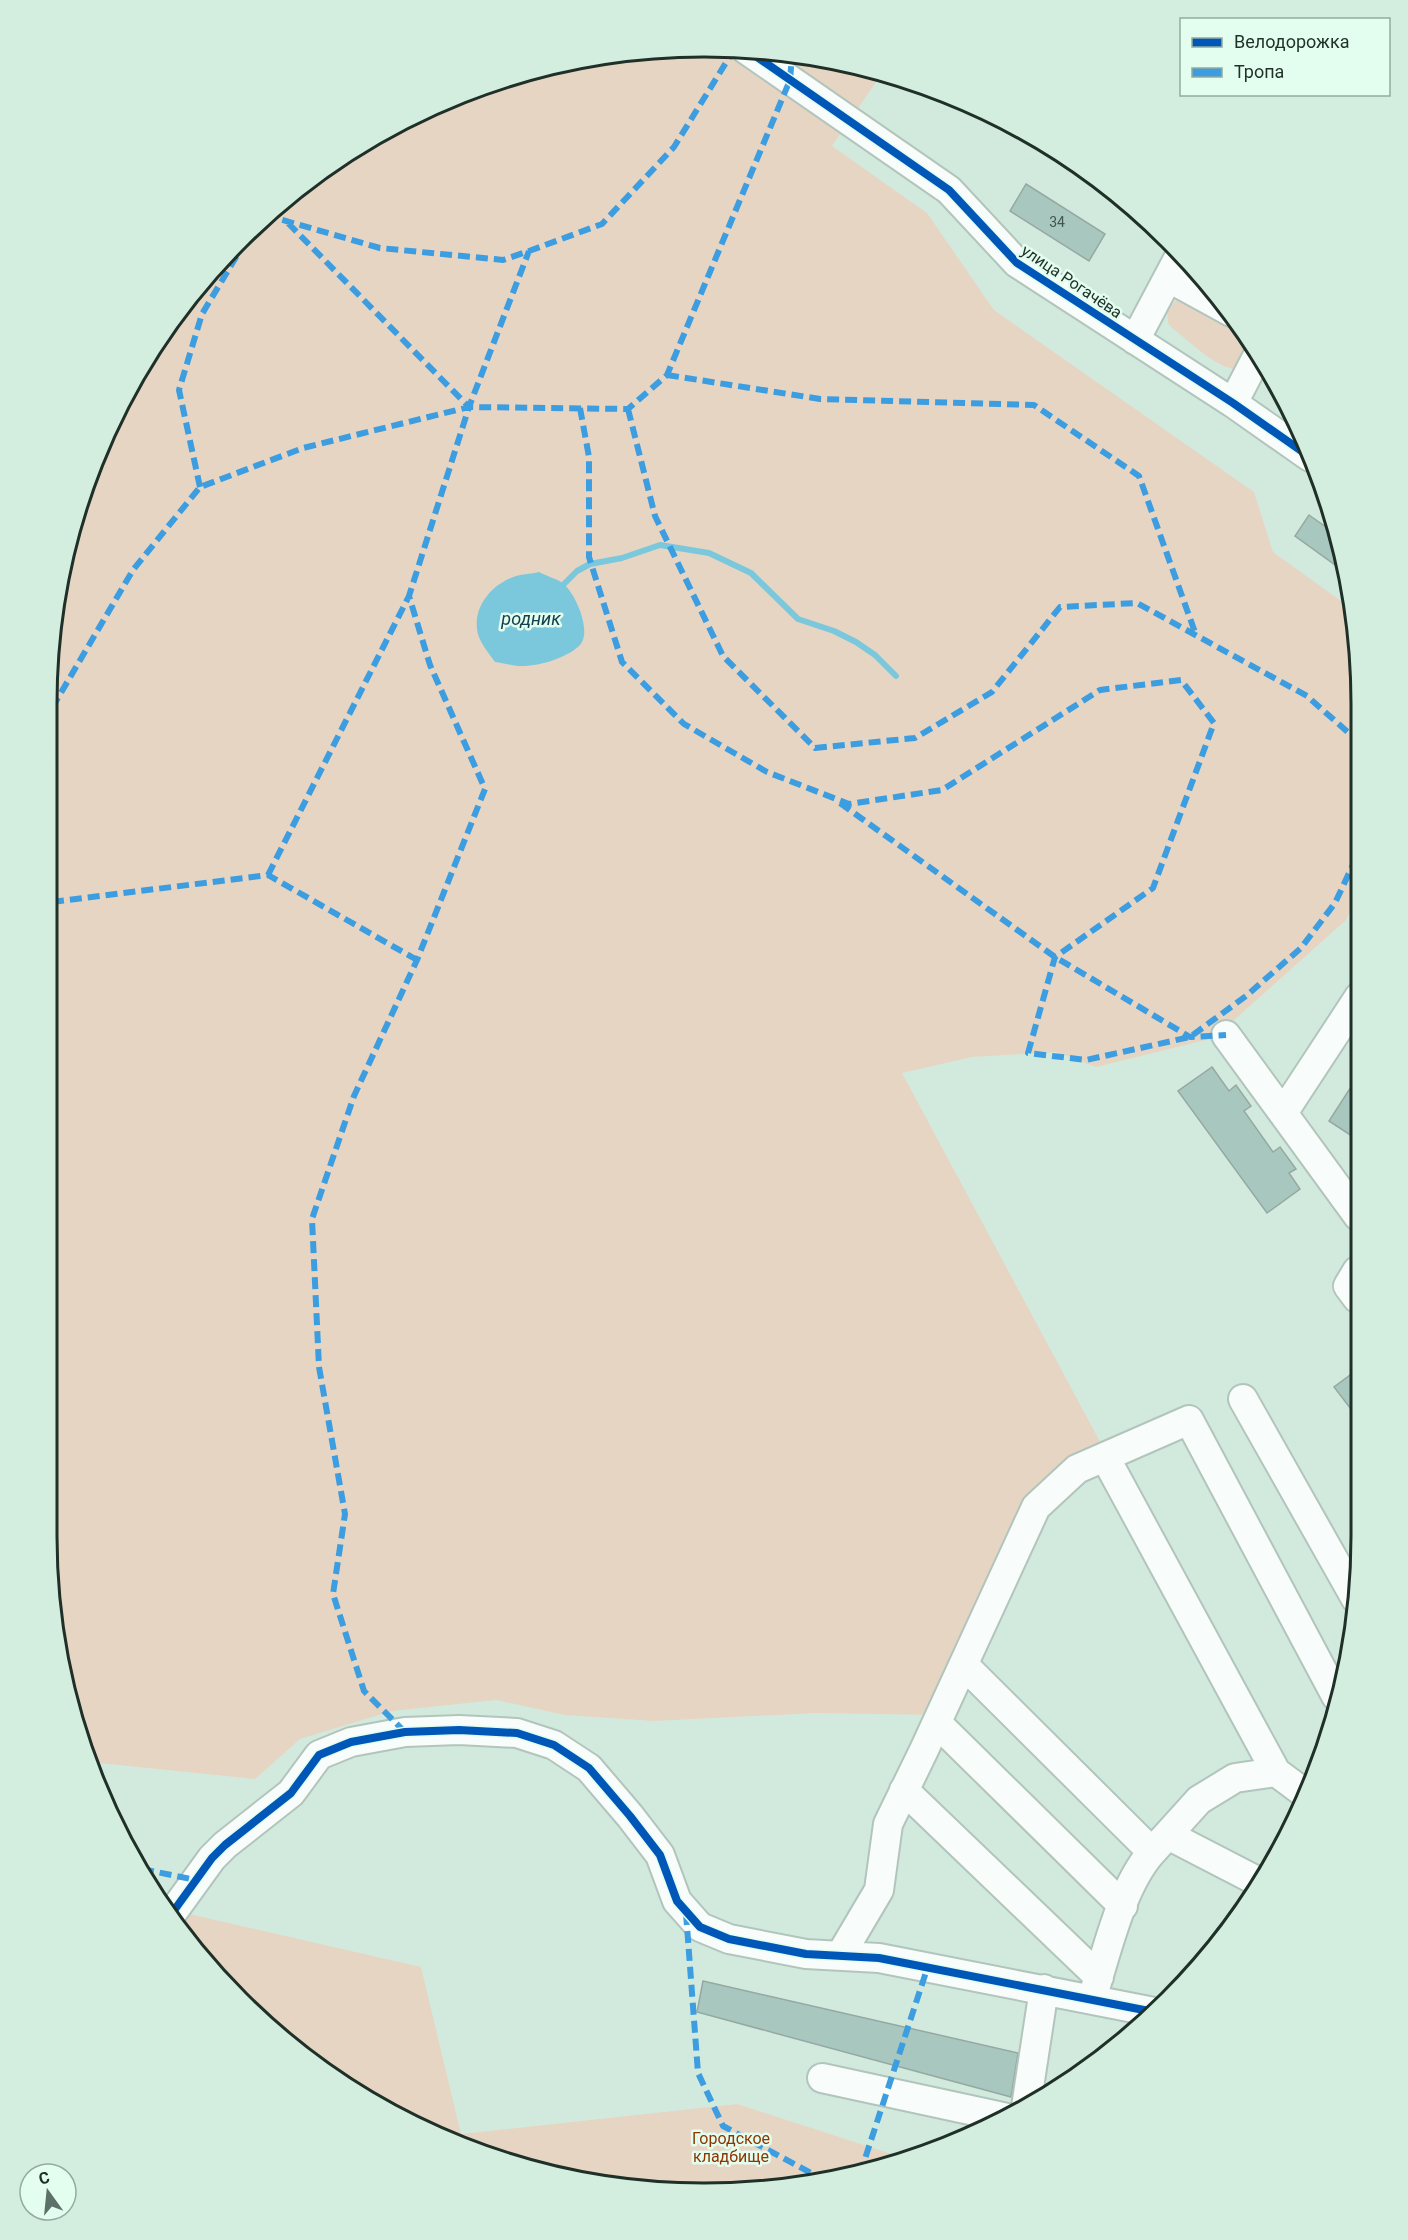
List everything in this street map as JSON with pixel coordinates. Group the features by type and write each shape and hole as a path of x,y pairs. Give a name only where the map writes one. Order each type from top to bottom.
{"street":[{"name":"улица Рогачёва","path":"761,60 949,190 1017,263 1299,449"},
{"path":"1135,340 1174,267 1196,284"},
{"path":"1233,404 1254,364"},
{"path":"1283,1113 1351,1009"},
{"path":"1226,1035 1283,1113 1351,1196"},
{"path":"1243,1399 1349,1587"},
{"path":"840,1956 879,1890 888,1824 1036,1507 1077,1469 1189,1420 1332,1689"},
{"path":"1105,1457 1276,1772 1299,1789"},
{"path":"964,1665 1160,1844 1252,1879"},
{"path":"937,1723 1123,1906"},
{"path":"176,1908 212,1858 291,1793 319,1755 351,1742 405,1732 459,1730 517,1733 554,1745 589,1768 630,1815 660,1855 678,1901 700,1927 729,1939 806,1954 879,1958 1044,1989 1096,1988"},
{"path":"1096,1988 1123,1906 1140,1866 1199,1800 1235,1778 1276,1772"},
{"path":"904,1790 1096,1988 1145,2008"},
{"path":"1028,2095 1044,1989"},
{"path":"822,2078 992,2115"}],"green space":[{"path":"662,58 746,58 830,69 877,81 832,146 927,213 994,310 1254,492 1273,552 1342,602 1350,662 1351,910 1346,920 1214,1038 1096,1067 1056,1052 972,1057 902,1073 1105,1451 1015,1555 939,1715 815,1713 654,1721 565,1715 496,1700 392,1711 300,1739 255,1779 98,1763 79,1703 69,1662 63,1620 58,1578 57,1536 58,662 69,578 91,496 106,456 144,380 191,310 218,277 277,218 310,191 345,166 418,124 456,106 537,79 578,69"},
{"path":"1175,301 1182,301 1228,325 1248,355 1238,369 1222,365 1172,328 1168,323 1167,312"},
{"name":"Городское кладбище","path":"178,1911 421,1967 461,2134 737,2104 893,2155 830,2171 746,2182 704,2183 662,2182 578,2171 496,2149 456,2134 380,2096 310,2049 277,2022 218,1963"}],"water":[{"name":"родник","path":"539,572 559,581 569,589 578,605 584,624 583,640 573,651 542,664 518,666 495,662 479,638 477,629 482,603 493,589 508,579"}],"building":[{"path":"1026,184 1105,234 1089,261 1010,211"},
{"path":"1309,515 1326,527 1336,565 1295,536"},
{"path":"1212,1067 1229,1091 1236,1085 1251,1106 1244,1111 1273,1152 1280,1147 1296,1169 1289,1173 1300,1189 1267,1213 1178,1091"},
{"path":"1351,1087 1351,1135 1329,1121"},
{"path":"1351,1374 1351,1409 1334,1387"},
{"path":"703,1981 1018,2053 1011,2097 697,2012"}],"waterway":[{"path":"564,584 577,571 590,564 622,558 660,545 709,553 751,573 798,619 834,631 856,642 875,655 896,676"}],"marked path":[{"path":"277,218 380,248 503,260 529,251 602,224 674,147 729,58"},
{"path":"57,699 133,570 200,487 303,448 469,407 628,409 667,375 790,80 791,63"},
{"path":"288,223 469,407"},
{"path":"405,1732 364,1691 333,1594 345,1514 319,1367 312,1219 354,1096 417,960 485,789 430,665 409,596 469,407 529,251"},
{"path":"200,487 179,390 202,314 234,260"},
{"path":"667,375 820,399 1034,405 1139,476 1196,635"},
{"path":"580,408 589,457 589,557 622,662 684,724 767,772 849,804 942,790 1100,690 1181,680 1214,723 1153,888 1055,957 1028,1053 1086,1060 1190,1037 1246,996 1301,948 1335,903 1351,869"},
{"path":"628,409 655,516 723,656 815,748 915,738 992,692 1060,607 1137,603 1307,696 1351,735"},
{"path":"268,875 409,596"},
{"path":"840,803 1055,957 1190,1037 1226,1035"},
{"path":"57,901 268,875 417,960"},
{"path":"151,1871 196,1880"},
{"path":"686,1913 698,2073 723,2126 812,2174"},
{"path":"864,2163 928,1966"}],"cycle path":[{"path":"761,60 949,190 1017,263 1233,403 1299,449"},
{"path":"176,1908 212,1858 291,1793 319,1755 351,1742 405,1732 459,1730 517,1733 554,1745 589,1768 660,1855 677,1901 700,1927 729,1939 806,1954 879,1958 1143,2010"}]}
